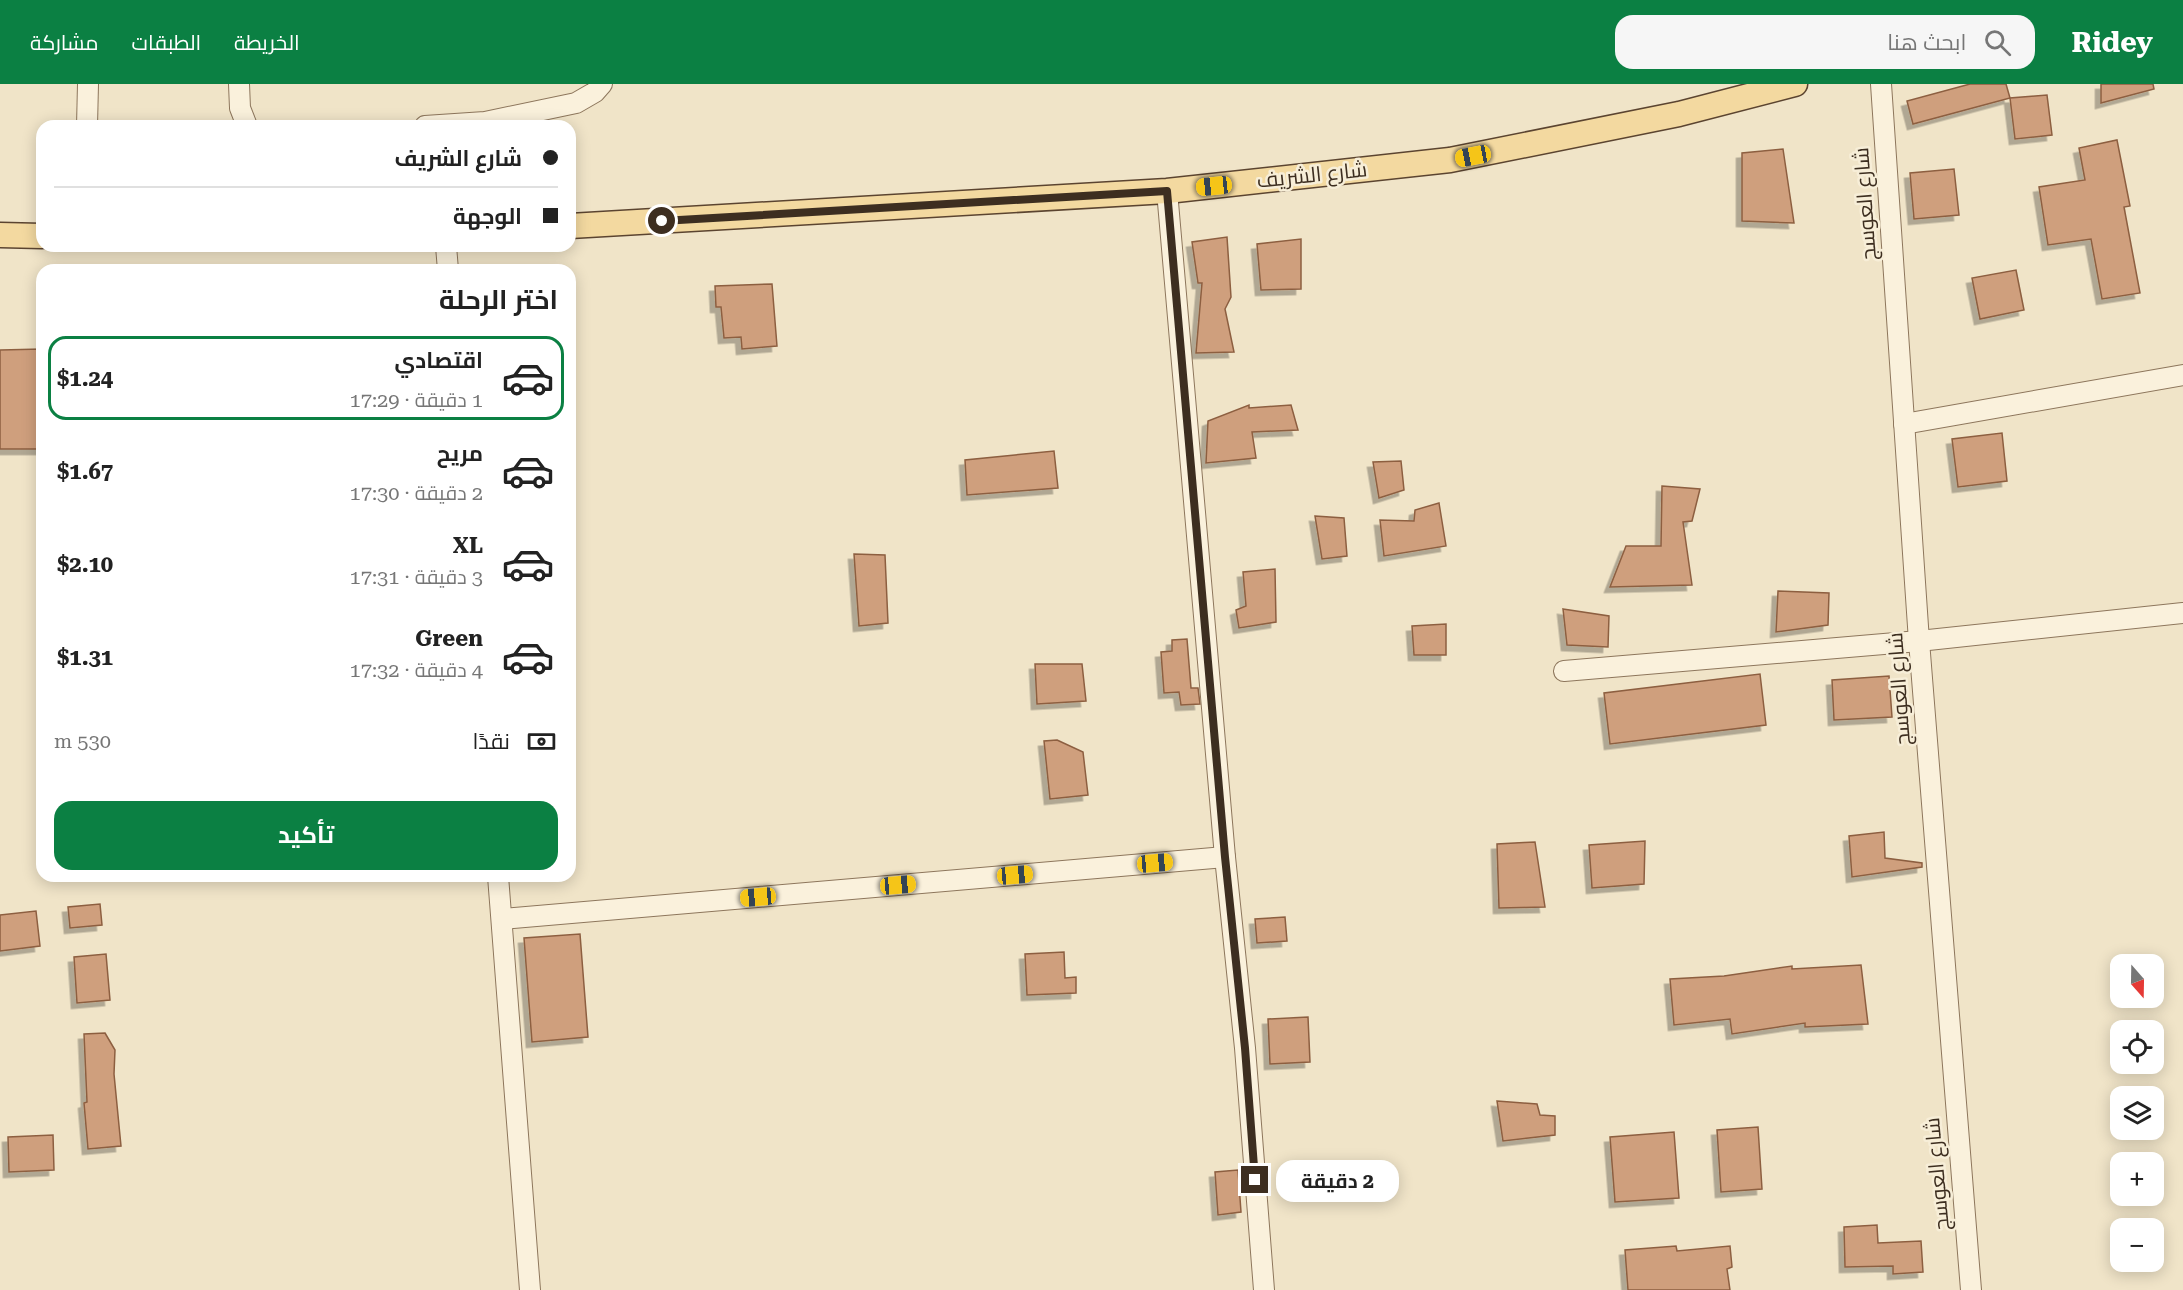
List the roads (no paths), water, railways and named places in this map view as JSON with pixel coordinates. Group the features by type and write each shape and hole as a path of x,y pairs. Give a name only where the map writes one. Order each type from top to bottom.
{"main road":[{"name":"شارع الشريف","path":"576,226 1167,191 1450,160 1679,114 1795,84"},
{"path":"0,235 36,236"}],"street":[{"path":"87,120 88,84"},
{"path":"239,84 240,108 245,120"},
{"path":"495,120 576,103 595,92 602,84"},
{"name":"شارع العوسج","path":"1881,84 1919,641 1971,1290"},
{"path":"1167,191 1225,857 1245,1048 1264,1290"},
{"path":"1904,424 2183,375"},
{"path":"1564,671 1919,641 2183,613"},
{"path":"502,919 1225,857"},
{"path":"499,882 530,1290"}]}
